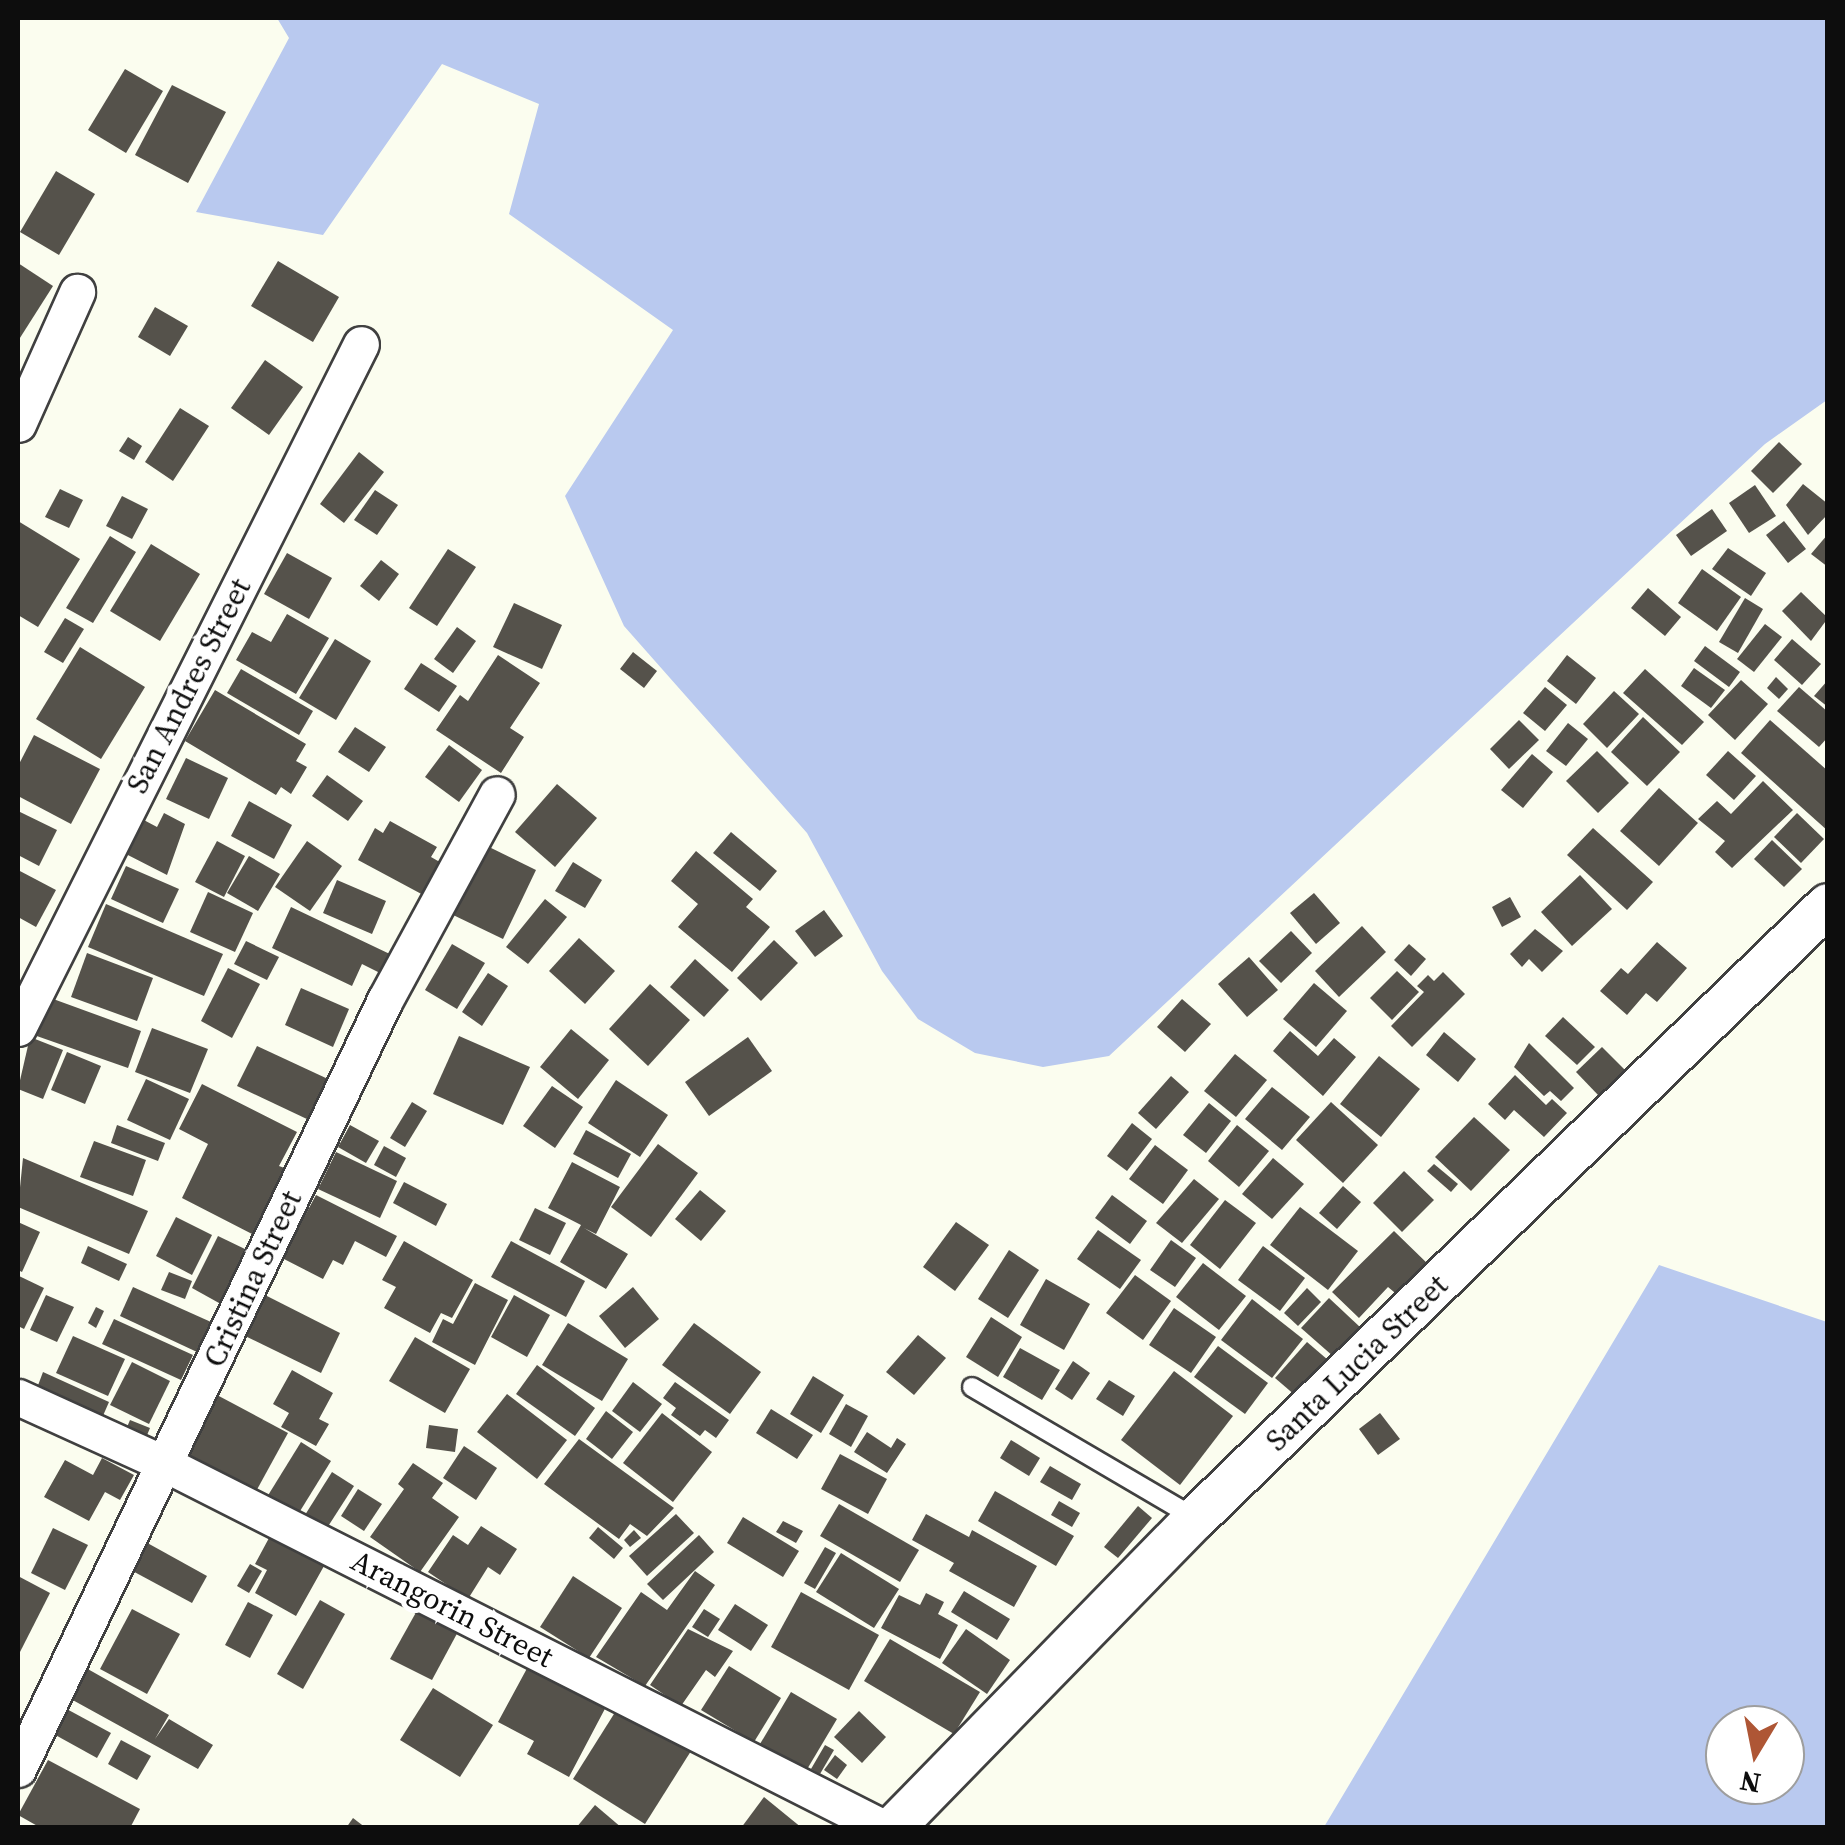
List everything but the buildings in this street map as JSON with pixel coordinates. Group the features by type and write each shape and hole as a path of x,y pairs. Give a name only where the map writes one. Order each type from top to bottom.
{"street":[{"path":"20,412 77,292"},
{"name":"San Andres Street","path":"18,1028 360,344"},
{"name":"Cristina Street","path":"18,1769 385,1000 496,794"},
{"name":"Santa Lucia Street","path":"893,1828 1196,1518 1828,905"},
{"name":"Arangorin Street","path":"18,1397 166,1464 884,1828"}],"lane":[{"path":"972,1386 1196,1518"}],"water":[{"path":"277,18 1827,18 1827,400 1765,444 1109,1056 1043,1067 975,1053 918,1019 882,971 807,833 624,626 565,496 673,330 509,214 539,104 442,64 323,235 196,212 289,38"},
{"path":"1659,1265 1827,1322 1827,1827 1324,1827"}]}
